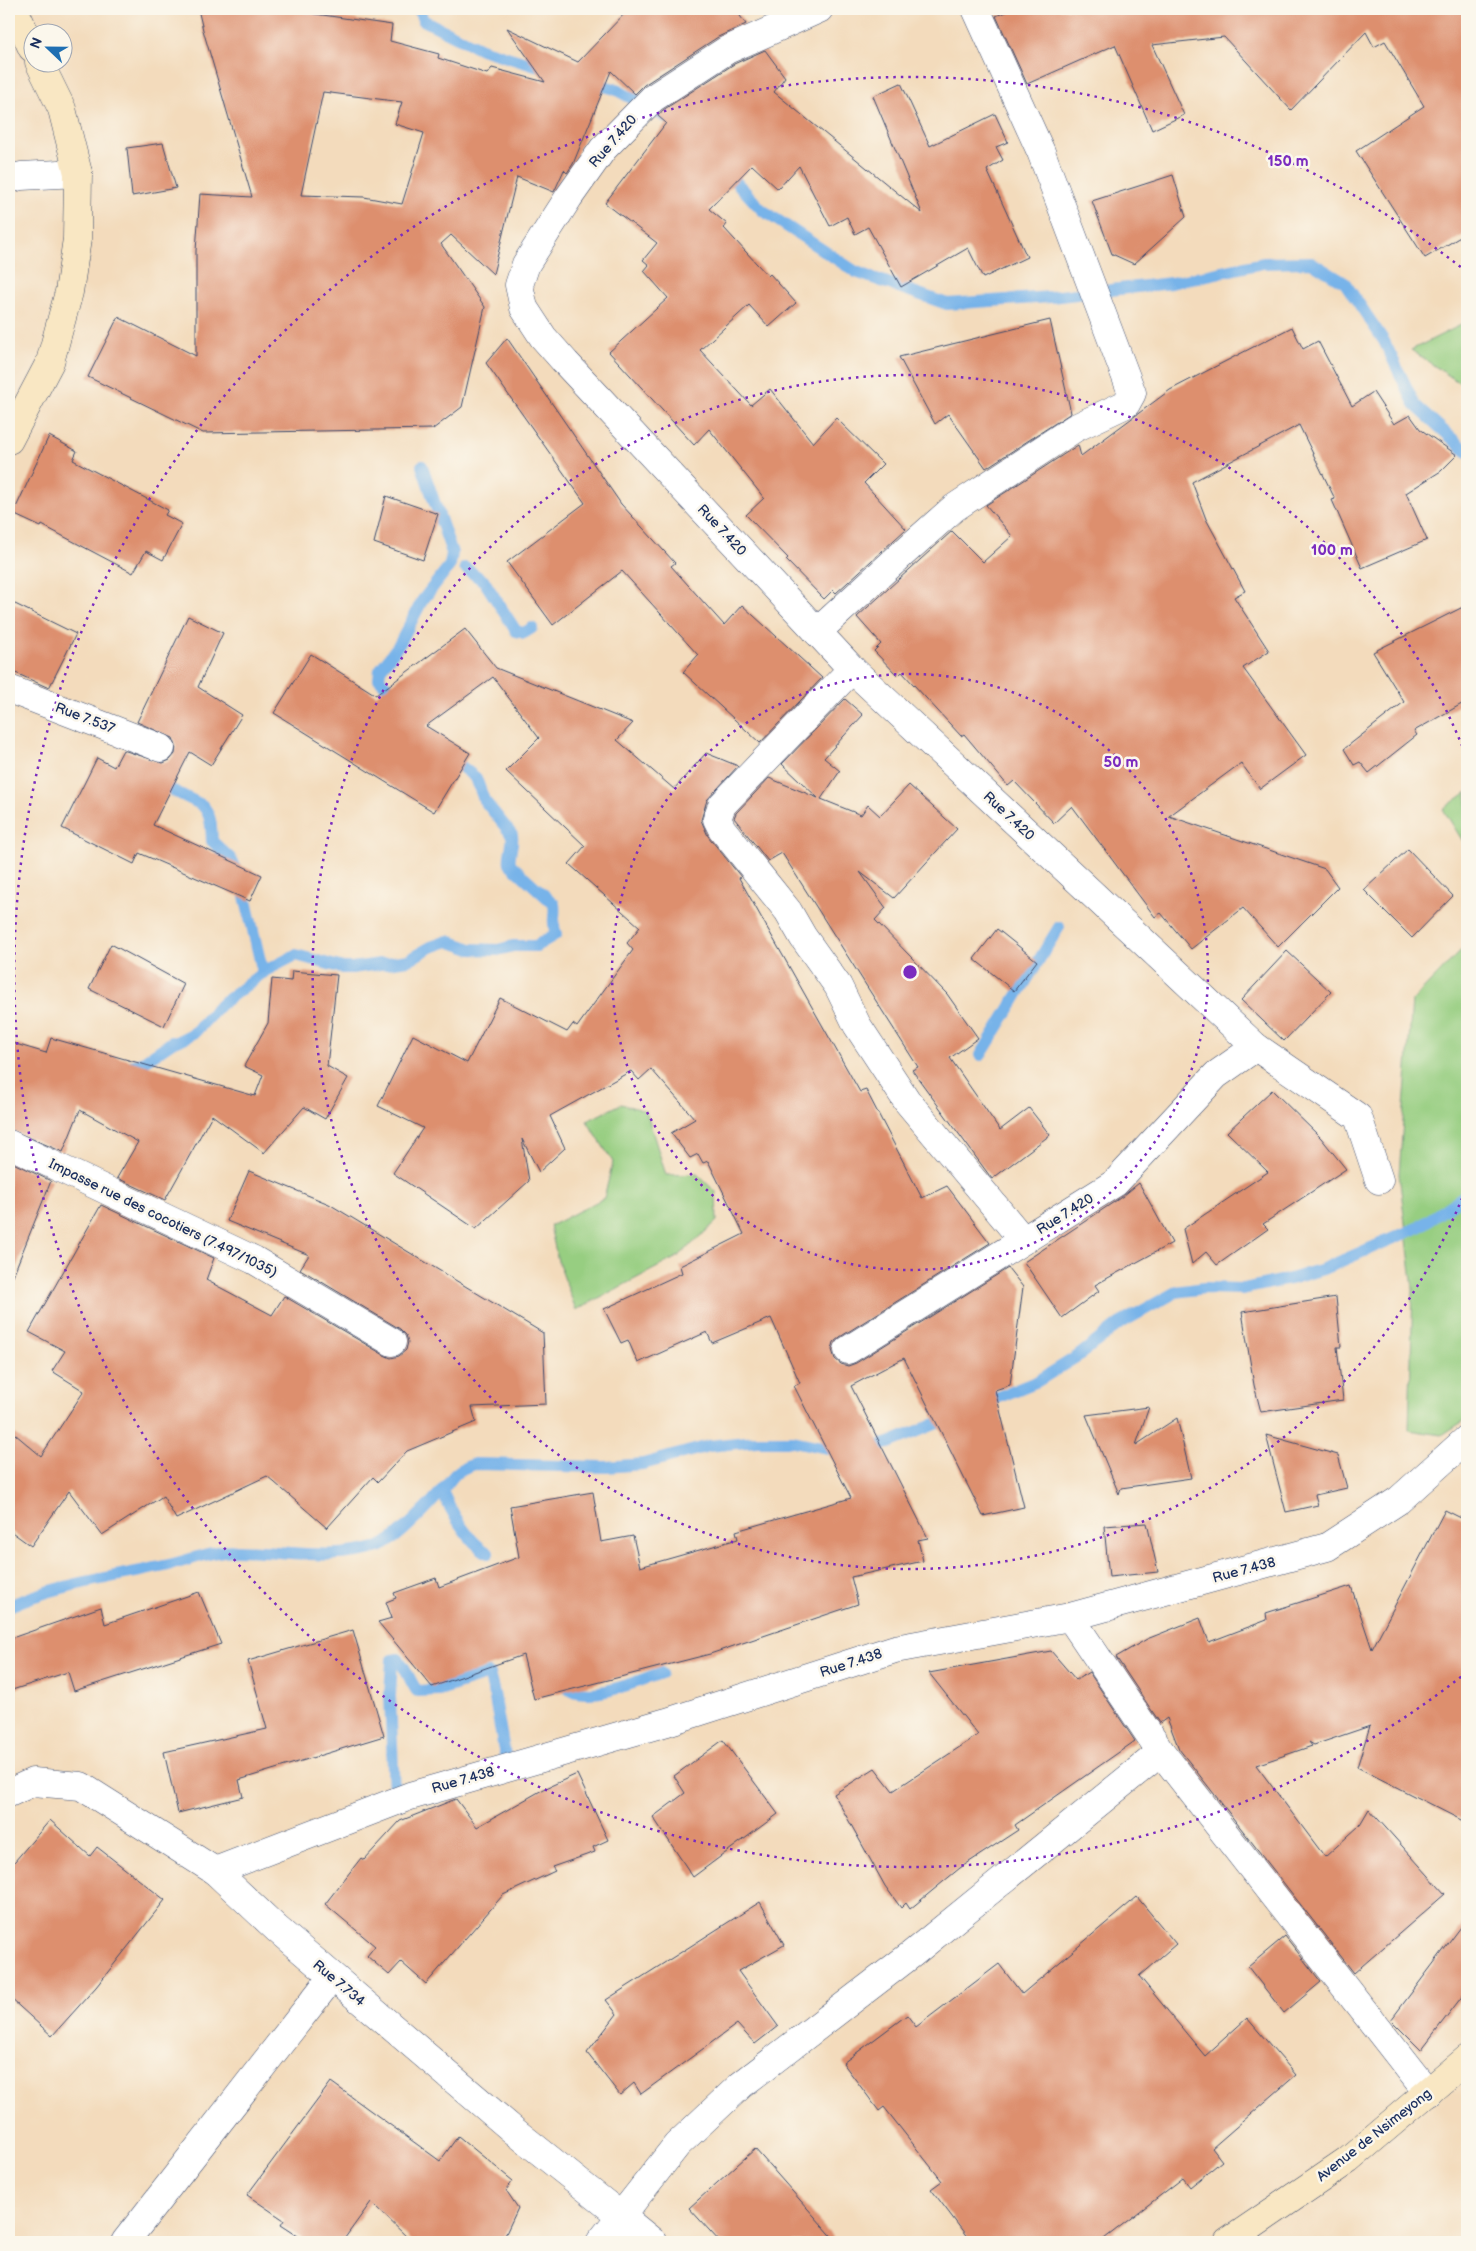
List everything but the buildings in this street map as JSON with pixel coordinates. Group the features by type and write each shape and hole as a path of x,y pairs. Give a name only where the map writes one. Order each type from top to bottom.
{"street":[{"path":"14,9 22,26"},
{"name":"Rue 7.420","path":"820,9 727,50 644,107 603,149 569,196 526,264 519,285 524,308 543,337 566,363 852,669 1256,1047 1358,1117 1379,1180"},
{"path":"818,632 954,508 1075,428 1126,404 1132,392 1041,152 976,9"},
{"path":"9,440 50,362 69,292 77,239 78,173 62,109 45,72"},
{"path":"9,179 21,176 78,173"},
{"path":"852,669 722,805 717,819 722,829 788,911 803,937 838,986 857,1025 906,1101 1024,1240"},
{"name":"Rue 7.537","path":"9,689 161,748"},
{"name":"Rue 7.420","path":"848,1350 1115,1183 1216,1075 1256,1047"},
{"name":"Impasse rue des cocotiers (7.497/1035)","path":"9,1144 254,1260 392,1342"},
{"name":"Rue 7.438","path":"215,1871 410,1796 667,1722 895,1649 1070,1617 1327,1547 1399,1500 1467,1439"},
{"path":"1070,1617 1161,1752 1428,2093"},
{"path":"600,2242 678,2146 741,2085 912,1954 1161,1752"},
{"name":"Rue 7.734","path":"9,1793 33,1782 81,1786 215,1871 276,1929 332,1977 513,2130 653,2242"},
{"path":"125,2242 332,1977"},
{"name":"Avenue de Nsimeyong","path":"1228,2242 1348,2160 1467,2059"}],"green space":[{"path":"1467,322 1467,388 1411,350"},
{"path":"1467,792 1467,848 1443,809"},
{"path":"1467,944 1467,1419 1442,1435 1409,1430 1413,1289 1399,1174 1412,1001"},
{"path":"621,1104 646,1111 666,1175 697,1174 716,1192 717,1221 679,1256 576,1310 558,1261 550,1226 604,1198 613,1162 587,1121"}],"waterway":[{"path":"312,10 328,14 344,9"},
{"path":"419,9 423,20 481,49 549,70"},
{"path":"589,82 615,89 675,122"},
{"path":"725,170 762,210 856,272 947,304 1051,297 1171,283 1263,263 1311,262 1345,283 1384,341 1415,405 1467,452"},
{"path":"399,698 379,679 380,670 400,643 422,601 450,565 452,553 422,466"},
{"path":"465,568 484,581 516,631 524,633 532,628"},
{"path":"178,1041 194,1033 220,1005 265,971 296,955 343,968 352,968 408,960 431,947 448,941 471,949 498,950 513,946 536,946 556,934 554,904 510,864 512,835 484,800 476,778 449,757"},
{"path":"156,782 202,805 208,813 212,841 230,858 240,875 263,973"},
{"path":"981,1055 1059,927"},
{"path":"125,1067 140,1064 172,1042"},
{"path":"982,1404 1038,1381 1078,1356 1119,1324 1176,1292 1204,1288 1243,1289 1290,1279 1323,1269 1419,1227 1467,1194"},
{"path":"866,1449 889,1443 952,1417"},
{"path":"9,1606 28,1598 69,1586 173,1564 220,1551 254,1550 325,1555 343,1554 379,1547 394,1538 413,1521 456,1474 464,1468 475,1464 606,1467 643,1464 709,1446 756,1441 793,1441 841,1451"},
{"path":"442,1491 455,1517 467,1534 480,1548 488,1553"},
{"path":"394,1794 390,1696 392,1660 398,1659 417,1691 439,1690 489,1674 505,1756"},
{"path":"571,1675 568,1682 570,1690 592,1693 616,1689 661,1673"}]}
